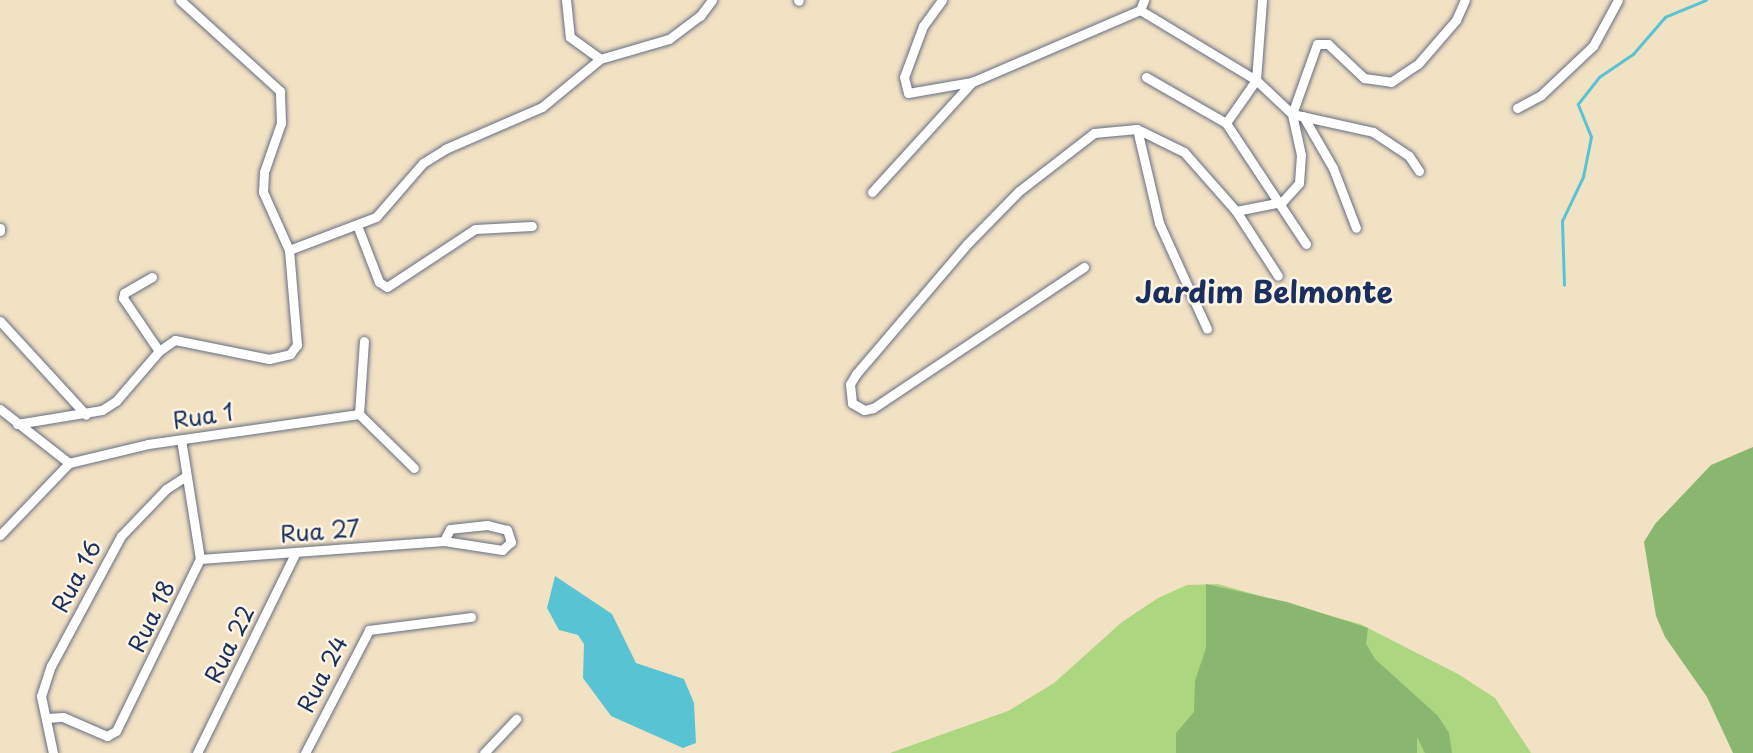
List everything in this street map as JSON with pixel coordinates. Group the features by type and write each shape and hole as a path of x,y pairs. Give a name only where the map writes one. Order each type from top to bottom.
{"street":[{"path":"17,424 86,415 116,401 159,351 176,340 279,359 296,345 298,330 289,250 263,192 264,172 281,123 279,91 180,0"},
{"path":"566,0 569,37 600,59"},
{"path":"289,250 376,217 393,201 423,163 445,149 542,107 600,59 669,39 700,16 712,0"},
{"path":"942,0 923,26 904,77 904,90 914,94 972,82 1140,10 1144,0"},
{"path":"1226,123 1256,80 1262,0"},
{"path":"1236,211 1282,202 1299,183 1301,169 1292,114 1317,44 1328,44 1364,78 1391,82 1418,64 1456,20 1465,0"},
{"path":"1517,108 1541,95 1585,54 1618,0"},
{"path":"1140,10 1256,80 1292,114 1373,132 1409,156 1419,171"},
{"path":"1146,77 1226,123 1282,202 1306,244"},
{"path":"872,192 972,82"},
{"path":"1303,116 1333,168 1356,228"},
{"path":"1137,129 1159,223 1207,330"},
{"path":"1084,267 873,408 864,411 852,403 850,384 856,374 967,244 1019,191 1094,133 1137,129 1184,152 1236,211 1279,276"},
{"path":"357,225 379,282 387,287 474,229 532,226"},
{"path":"152,277 123,298 159,351"},
{"path":"0,321 86,415"},
{"path":"364,341 359,414 414,468"},
{"path":"0,409 69,463 0,535"},
{"name":"Rua 1","path":"69,463 181,439 359,414"},
{"path":"181,439 200,559"},
{"name":"Rua 16","path":"53,753 45,729 47,718 41,696 44,682 108,553 136,517 186,476"},
{"path":"487,526 507,530 511,542 502,550 444,541 450,529 487,526"},
{"name":"Rua 27","path":"200,559 444,541"},
{"name":"Rua 22","path":"197,753 296,552"},
{"name":"Rua 18","path":"47,718 62,717 100,735 112,735 200,559"},
{"name":"Rua 24","path":"304,753 369,630 471,618"},
{"path":"487,752 516,719"}],"green space":[{"path":"1753,447 1753,753 1733,753 1707,697 1665,637 1656,616 1644,542 1655,524 1711,465"},
{"path":"1206,584 1287,602 1368,628 1366,644 1375,659 1438,716 1449,733 1452,753 1425,753 1417,737 1417,753 1176,753 1176,733 1194,712 1195,681 1206,648"},
{"path":"1218,584 1360,624 1458,674 1495,698 1531,753 890,753 1008,711 1054,683 1122,622 1158,598 1187,585"}],"water":[{"path":"555,576 612,614 636,663 684,679 694,703 696,743 683,748 611,716 583,678 584,644 578,635 559,630 547,608"}],"waterway":[{"path":"1564,285 1562,221 1583,177 1591,137 1578,104 1599,77 1633,54 1665,17 1706,0"}],"district":[{"name":"Jardim Belmonte","path":"1264,291"}]}
